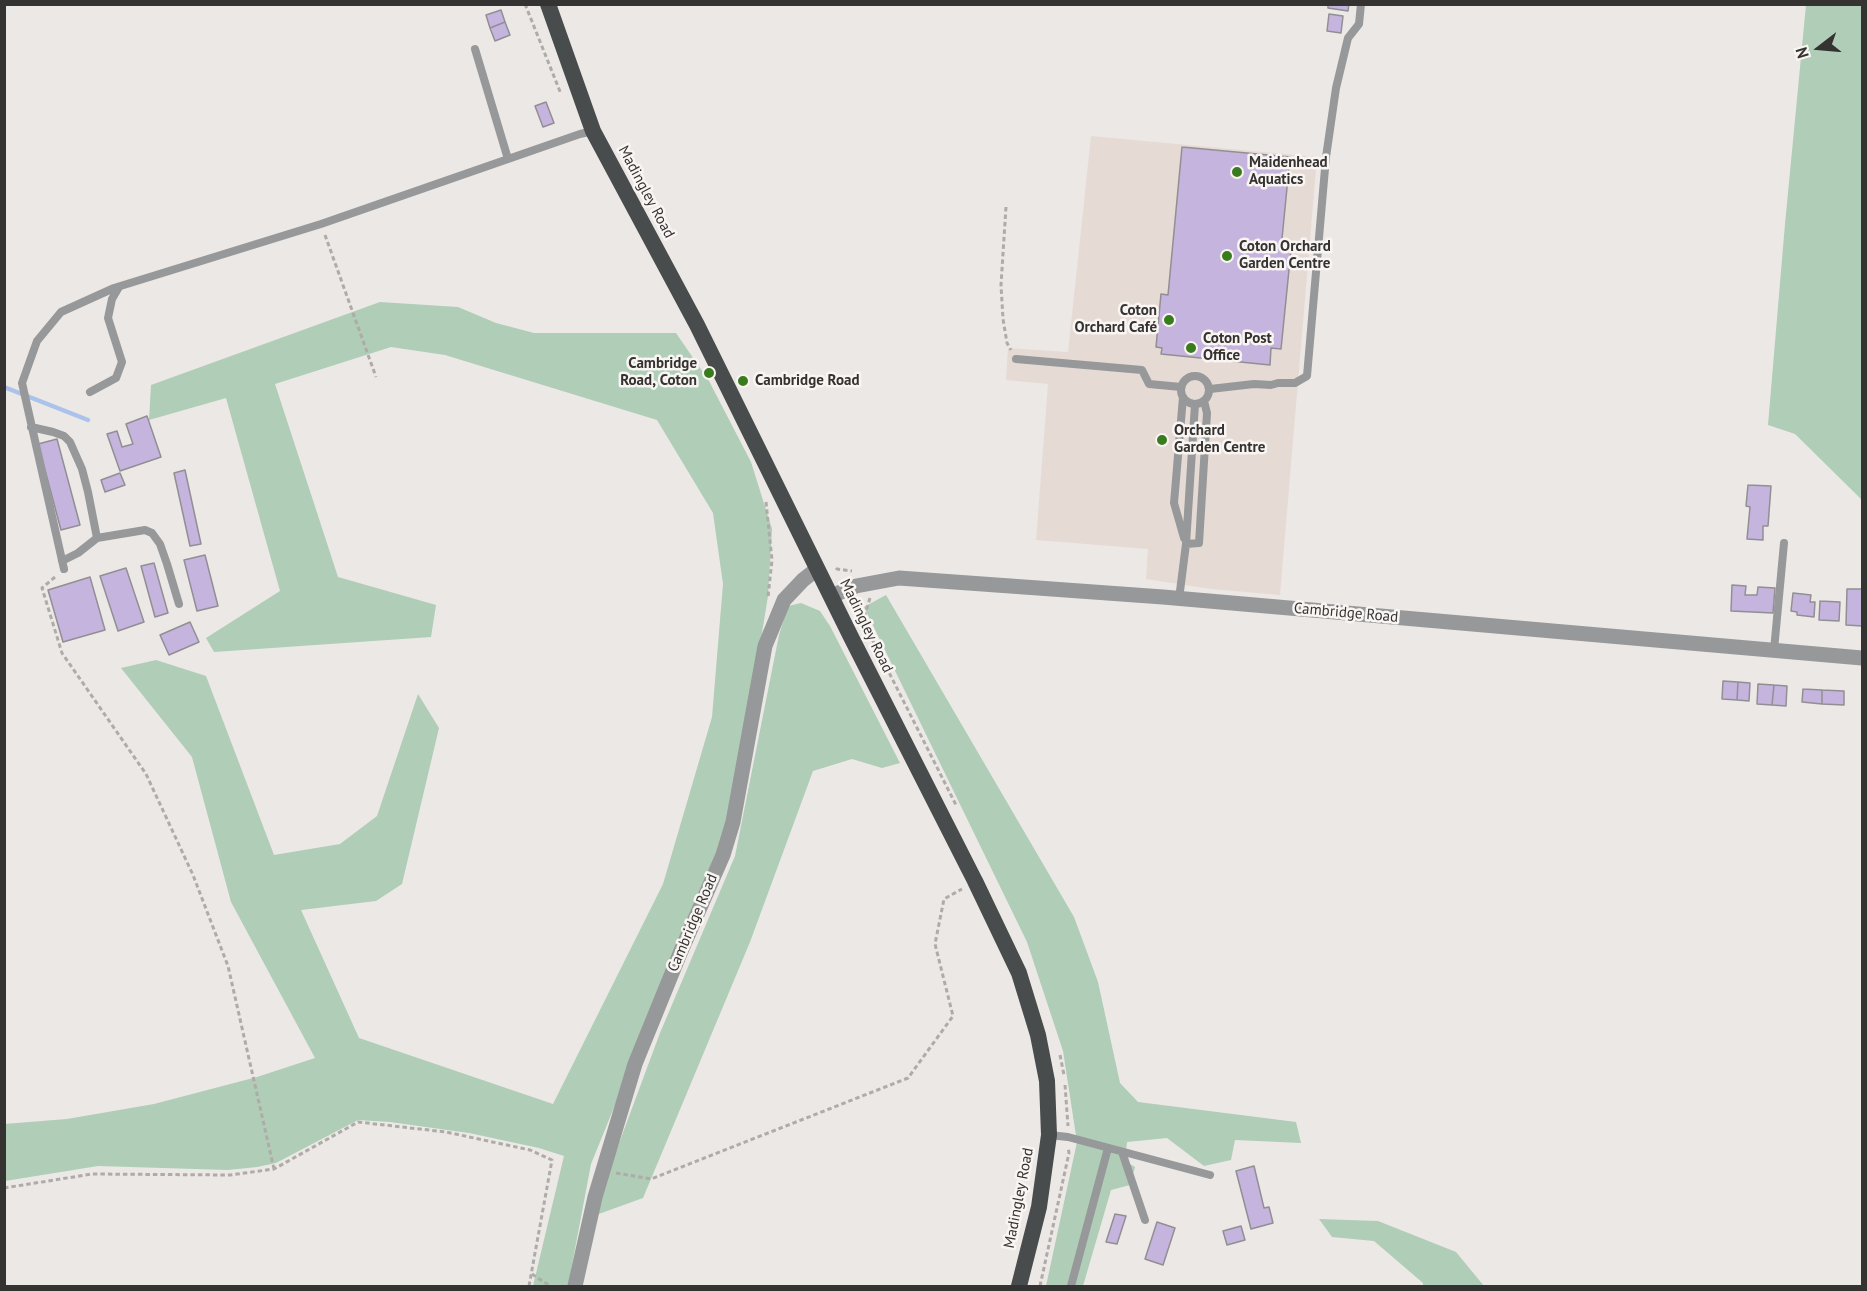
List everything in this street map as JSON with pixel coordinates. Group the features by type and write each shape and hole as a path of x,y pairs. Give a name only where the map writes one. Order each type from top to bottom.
{"highway":[{"name":"Madingley Road","path":"548,4 593,131 697,325 975,881 1018,973 1038,1035 1047,1081 1049,1135 1039,1207 1019,1287"}],"street":[{"name":"Cambridge Road","path":"575,1287 595,1197 635,1064 723,855 733,822 765,646 783,600 817,568"},
{"name":"Cambridge Road","path":"831,597 856,586 899,578 1179,599 1863,658"}],"lane":[{"path":"1210,389 1254,384 1295,383 1307,376 1327,146 1336,88 1348,38 1359,24 1361,4"},
{"path":"475,49 508,159"},
{"path":"179,604 163,554 152,533 145,530 97,538 63,565 21,383 37,341 62,312 119,287 321,224 593,131"},
{"path":"90,392 116,378 122,362 108,318 112,299 119,287"},
{"path":"1016,359 1142,370 1149,384 1181,387"},
{"path":"1183,397 1190,404 1204,401 1210,389 1206,380 1198,376 1189,376 1181,387 1183,397 1174,503 1186,544"},
{"path":"1186,544 1199,543 1207,412 1204,401"},
{"path":"1179,599 1186,544 1195,404"},
{"path":"31,427 64,436 70,442 82,469 97,538"},
{"path":"1774,650 1784,543"},
{"path":"1049,1135 1210,1175"},
{"path":"1071,1287 1108,1148"},
{"path":"1122,1152 1145,1220"}],"path":[{"path":"1006,207 1001,285 1003,319 1007,343 1016,359"},
{"path":"321,224 376,377"},
{"path":"766,499 772,560 767,604"},
{"path":"63,565 42,588 62,653 146,774 193,875 228,966 274,1169"},
{"path":"603,1171 651,1179 908,1078 953,1016 935,944 944,899 975,881"},
{"path":"4,1188 92,1174 230,1175 274,1169 358,1122 446,1132 530,1150 552,1160 529,1287"},
{"path":"532,1274 550,1287"}],"shaded area":[{"path":"1091,136 1317,157 1280,595 1211,589 1146,579 1148,549 1036,540 1048,384 1006,380 1008,348 1068,352"}],"green space":[{"path":"1806,5 1862,5 1862,500 1795,434 1768,425"},
{"path":"380,302 458,307 496,323 534,333 676,333 709,381 751,462 772,529 768,596 742,756 723,849 591,1164 568,1286 533,1286 564,1156 539,1148 469,1133 358,1120 276,1163 257,1167 228,1170 98,1166 5,1181 4,1124 67,1119 154,1104 257,1077 315,1058 231,902 192,757 121,668 156,660 206,676 274,855 340,844 377,816 418,694 439,728 402,884 376,901 301,910 359,1038 553,1104 663,884 712,717 723,584 713,513 657,420 445,355 391,347 275,384 338,577 436,605 431,637 214,652 206,638 280,591 226,398 149,420 151,385"},
{"path":"886,595 1074,917 1098,982 1120,1083 1138,1102 1296,1122 1301,1143 1235,1140 1231,1160 1204,1166 1167,1138 1127,1142 1125,1161 1135,1167 1130,1185 1111,1190 1083,1286 1046,1286 1077,1142 1063,1051 1027,942 864,607"},
{"path":"801,603 820,611 830,626 900,763 882,768 852,759 813,771 750,942 643,1198 596,1215 599,1197 660,1033 735,856 779,635 788,606"},
{"path":"1319,1219 1378,1221 1456,1252 1484,1286 1423,1286 1423,1283 1374,1241 1332,1237"}],"building":[{"path":"1328,4 1349,4 1348,11 1328,8"},
{"path":"501,10 505,22 490,28 486,15"},
{"path":"1329,14 1343,16 1341,33 1327,31"},
{"path":"505,22 510,35 495,41 490,28"},
{"path":"546,102 554,123 543,127 535,106"},
{"path":"1182,147 1290,157 1281,249 1291,250 1281,349 1271,348 1270,365 1161,354 1162,348 1156,347 1161,294 1168,295"},
{"path":"147,416 161,457 120,471 107,434 117,431 122,447 133,444 126,424"},
{"path":"57,439 80,525 61,530 38,444"},
{"path":"185,470 201,544 190,546 174,473"},
{"path":"120,473 125,485 105,492 101,480"},
{"path":"1748,485 1771,486 1768,526 1763,526 1763,540 1747,539 1750,507 1746,506"},
{"path":"205,555 218,606 197,611 184,560"},
{"path":"154,563 168,613 155,617 141,566"},
{"path":"126,568 144,622 118,631 100,576"},
{"path":"90,577 105,630 63,642 48,590"},
{"path":"1732,585 1746,586 1745,595 1757,595 1758,587 1775,588 1773,613 1731,611"},
{"path":"1847,589 1862,589 1862,626 1846,625"},
{"path":"1793,593 1811,595 1810,602 1815,602 1814,617 1797,615 1797,612 1791,611"},
{"path":"1820,601 1840,602 1839,621 1819,620"},
{"path":"190,622 199,642 169,655 160,635"},
{"path":"1723,681 1738,682 1737,700 1722,699"},
{"path":"1738,682 1750,683 1749,701 1737,700"},
{"path":"1758,684 1774,685 1772,705 1757,704"},
{"path":"1774,685 1787,686 1786,706 1772,705"},
{"path":"1803,689 1822,690 1822,704 1802,702"},
{"path":"1822,690 1844,691 1844,705 1822,704"},
{"path":"1254,1166 1264,1208 1269,1207 1273,1223 1251,1229 1236,1171"},
{"path":"1115,1214 1126,1216 1117,1244 1106,1242"},
{"path":"1157,1222 1175,1228 1163,1265 1145,1259"},
{"path":"1241,1226 1245,1240 1227,1245 1223,1231"}],"waterway":[{"path":"4,387 88,420"}],"place":[{"name":"Maidenhead Aquatics","path":"1237,172"},
{"name":"Coton Orchard Garden Centre","path":"1227,256"},
{"name":"Coton Orchard Café","path":"1169,320"},
{"name":"Coton Post Office","path":"1191,348"},
{"name":"Cambridge Road, Coton","path":"709,373"},
{"name":"Cambridge Road","path":"743,381"},
{"name":"Orchard Garden Centre","path":"1162,440"}]}
